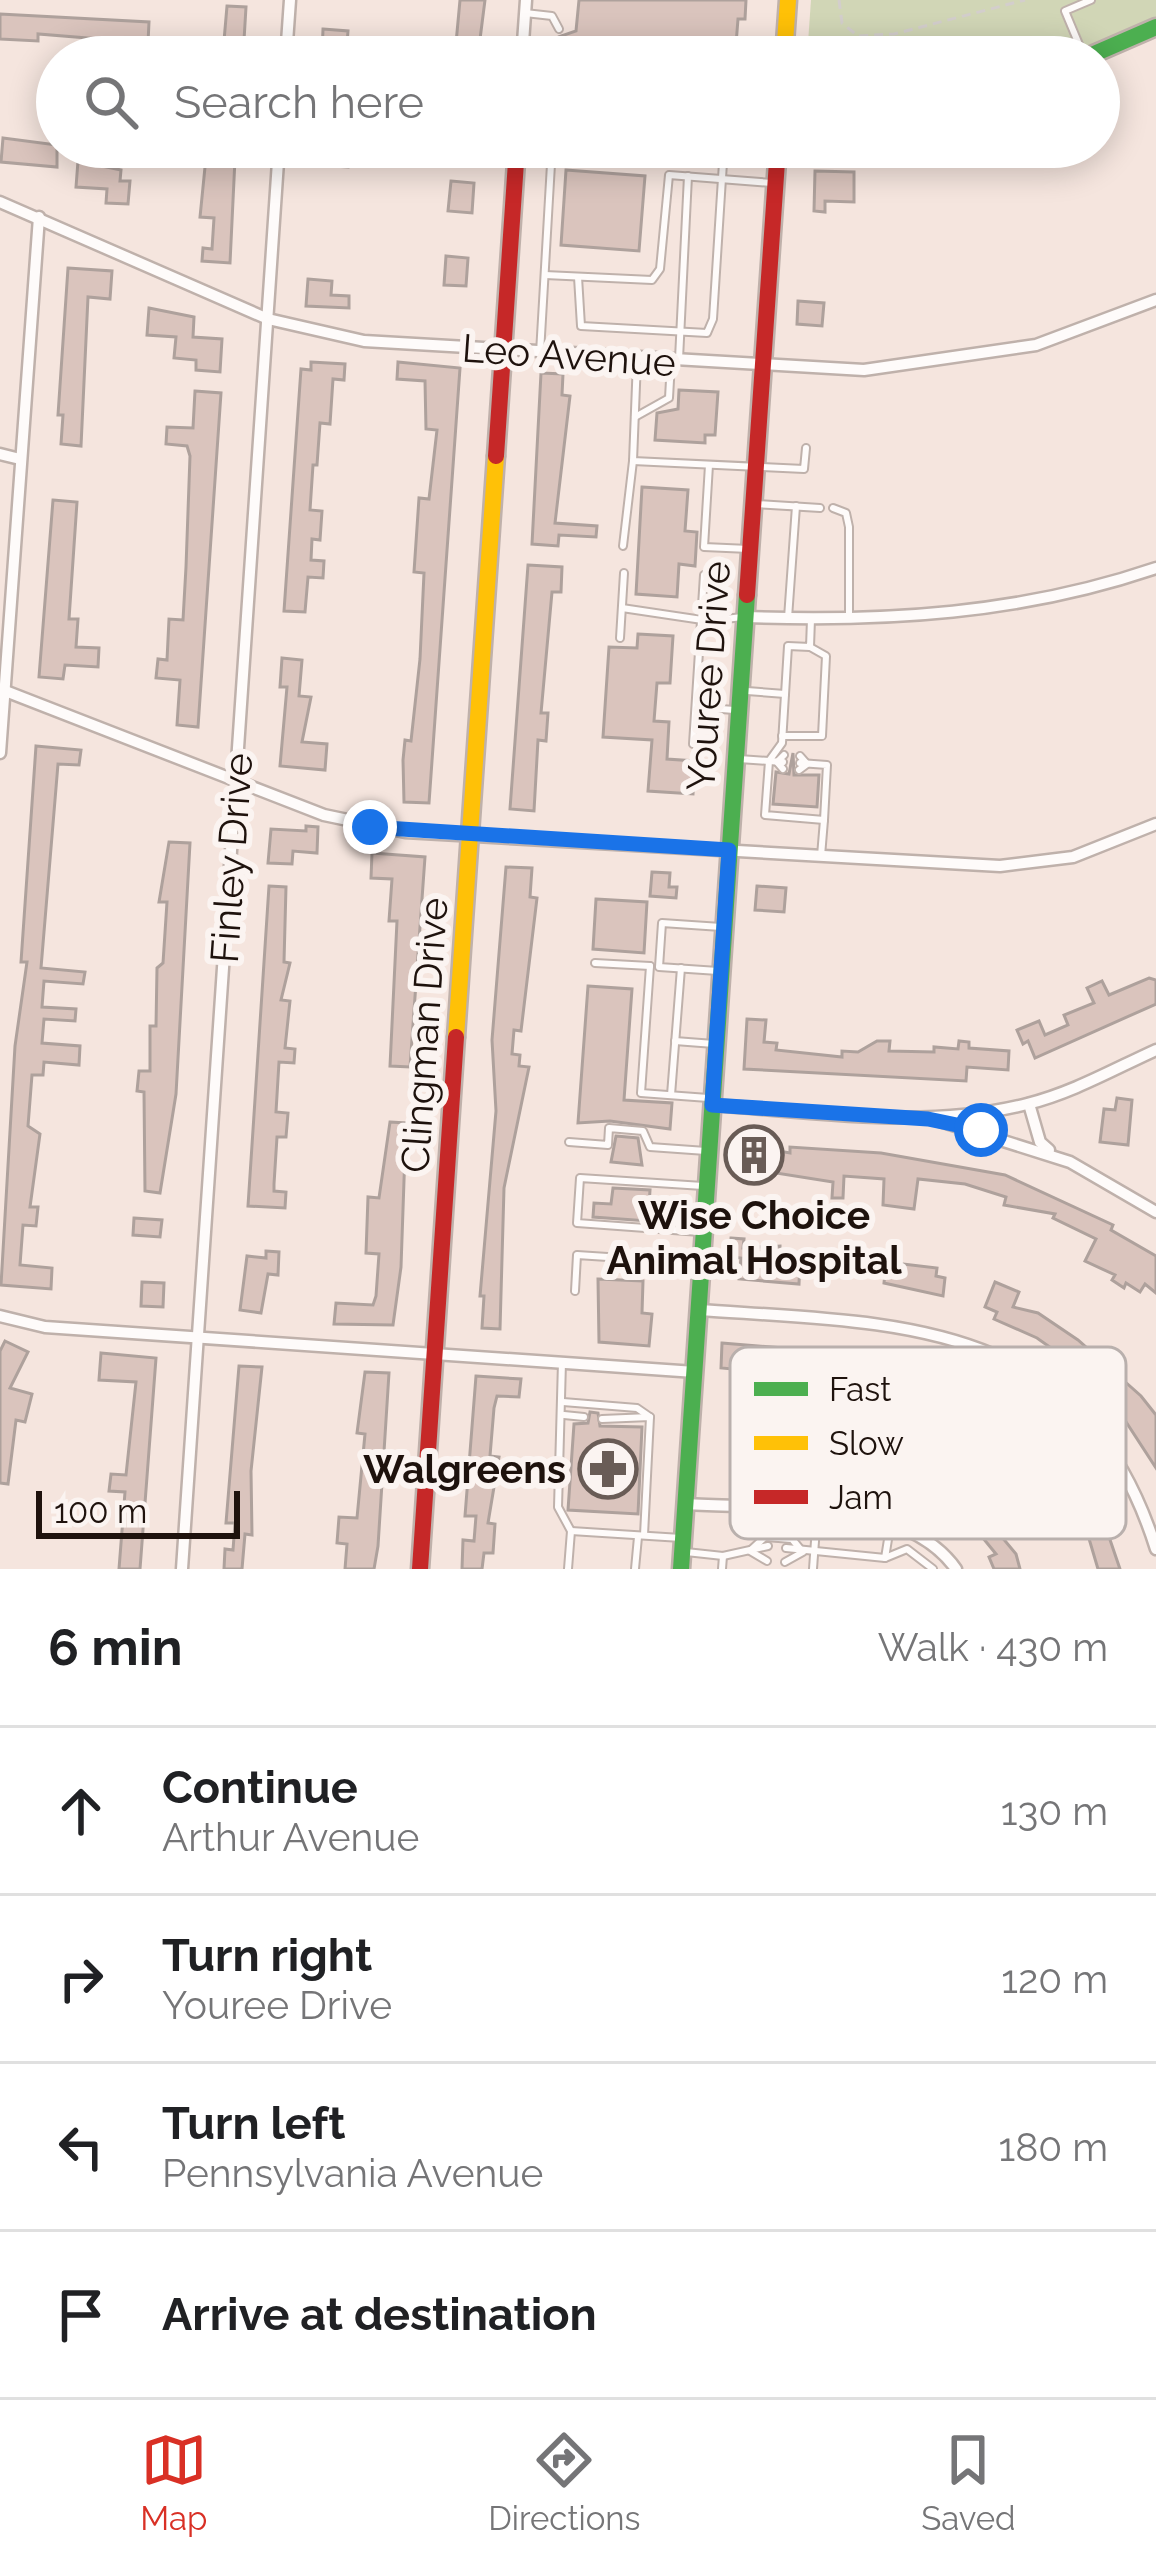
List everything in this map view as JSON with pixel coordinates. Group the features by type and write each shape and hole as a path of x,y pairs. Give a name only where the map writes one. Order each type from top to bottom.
{"street":[{"path":"287,36 290,0"},
{"path":"785,36 788,0"},
{"path":"524,36 526,6"},
{"path":"1120,42 1156,27"},
{"name":"Finley Drive","path":"182,1569 279,168"},
{"name":"Clingman Drive","path":"421,1569 516,168"},
{"name":"Youree Drive","path":"683,1553 776,168"},
{"name":"Leo Avenue","path":"0,202 268,319 364,341 864,370 983,356 1061,337 1156,300"},
{"path":"0,753 39,217"},
{"path":"0,454 20,459"},
{"path":"745,616 849,620 1030,602 1156,568"},
{"path":"2,690 343,821 471,836 976,866 1039,863 1089,852 1156,824"},
{"path":"928,1119 1029,1104 1156,1051"},
{"path":"713,1101 928,1119 1056,1156"},
{"path":"1029,1104 1040,1142 1056,1156 1156,1212"},
{"path":"699,1310 898,1324 972,1347"},
{"path":"0,1316 45,1327 695,1372"},
{"path":"1126,1478 1156,1550"},
{"path":"686,1504 730,1507"},
{"path":"924,1539 956,1569"}],"lane":[{"path":"1077,36 1065,10 1091,0"},
{"path":"526,6 552,16 559,29"},
{"path":"541,353 551,168"},
{"path":"578,277 581,326 707,333 713,319 723,168"},
{"path":"545,274 657,277 669,175 775,183"},
{"path":"634,417 668,398 680,334 688,176"},
{"path":"623,546 638,360"},
{"path":"633,461 804,469 806,448"},
{"path":"710,464 704,547 749,549"},
{"path":"753,504 820,504"},
{"path":"788,618 796,506"},
{"path":"836,507 849,527 849,620"},
{"path":"620,638 624,573"},
{"path":"693,744 704,574"},
{"path":"622,608 723,622 745,616"},
{"path":"810,647 811,620"},
{"path":"782,736 821,736 826,656 810,647 788,646 779,762 765,815 824,820"},
{"path":"740,691 785,694"},
{"path":"696,707 738,710"},
{"path":"735,759 779,762"},
{"path":"802,763 827,765 821,856"},
{"path":"713,1101 641,1093 662,923 724,928"},
{"path":"595,963 721,971"},
{"path":"671,1095 681,968"},
{"path":"675,1041 716,1044"},
{"path":"569,1142 608,1145 609,1128 643,1130 650,1147 709,1151"},
{"path":"704,1232 577,1223 580,1178 707,1186"},
{"path":"575,1291 577,1255 702,1264"},
{"path":"562,1362 558,1507 571,1531 568,1569"},
{"path":"563,1402 637,1408 650,1417"},
{"path":"564,1415 584,1417"},
{"path":"602,1419 650,1417"},
{"path":"635,1569 650,1417"},
{"path":"571,1531 641,1535 683,1553 768,1554 750,1551"},
{"path":"750,1551 763,1539"},
{"path":"792,1539 803,1552"},
{"path":"813,1569 815,1539"},
{"path":"885,1558 889,1539"},
{"path":"803,1552 785,1555 885,1558 907,1550 933,1569"},
{"path":"722,1569 724,1556"}],"path":[{"path":"839,0 842,23 867,36"},
{"path":"873,36 1025,0"}],"green space":[{"path":"811,0 1156,0 1156,25 1120,41 1120,36 808,36"}],"building":[{"path":"460,0 485,0 480,36 457,36"},
{"path":"579,0 746,0 745,19 738,19 737,36 561,36 576,31"},
{"path":"227,6 246,7 244,36 224,36"},
{"path":"0,14 149,22 148,36 38,34 36,41 0,39"},
{"path":"323,29 348,31 348,36 323,36"},
{"path":"3,138 36,142 36,165 1,162"},
{"path":"77,168 121,170 120,181 130,181 128,204 106,203 107,189 76,187"},
{"path":"205,168 235,168 230,263 202,261 203,248 212,249 214,218 200,217"},
{"path":"566,170 645,176 639,251 561,245"},
{"path":"815,171 854,172 854,202 825,201 825,212 814,211"},
{"path":"451,181 474,183 472,213 448,211"},
{"path":"446,256 468,258 466,286 444,285"},
{"path":"68,268 112,271 110,299 88,297 81,446 61,444 63,415 58,415"},
{"path":"308,279 332,281 331,295 349,296 349,308 306,306"},
{"path":"798,301 824,303 822,326 797,324"},
{"path":"149,308 194,317 193,337 222,339 220,372 196,370 196,360 174,358 176,337 147,335"},
{"path":"311,362 345,364 344,380 333,379 330,424 320,423 317,465 313,465 310,510 322,511 320,540 312,539 311,560 324,561 323,578 308,577 305,612 284,611 301,369 311,370"},
{"path":"398,362 460,368 429,803 404,802 403,760 405,740 411,741 420,659 424,573 414,572 419,498 429,499 437,430 426,429 425,381 397,379"},
{"path":"541,373 563,374 562,395 570,396 555,523 597,526 596,537 559,535 558,546 532,544"},
{"path":"679,390 718,392 715,435 705,435 705,443 655,440 657,413 678,409"},
{"path":"195,391 221,393 198,727 177,725 180,680 156,678 158,659 167,660 169,619 183,620 186,567 190,456 187,446 166,444 167,427 193,428"},
{"path":"642,487 688,490 685,531 697,532 695,566 679,564 677,597 636,594"},
{"path":"53,500 77,502 69,619 78,619 76,647 99,648 98,667 65,665 63,679 39,677"},
{"path":"528,565 562,567 561,592 552,592 541,713 548,713 546,741 538,740 534,811 510,809"},
{"path":"638,634 673,636 670,683 657,683 654,721 669,722 667,759 695,761 693,794 648,791 652,740 603,737 609,647 637,648"},
{"path":"282,658 302,660 299,696 311,697 302,742 327,744 325,770 280,766 287,687 280,687"},
{"path":"36,746 81,750 79,765 58,764 41,968 85,972 83,984 44,981 42,1007 76,1009 75,1021 44,1019 42,1043 80,1046 79,1065 44,1062 43,1075 32,1075 28,1126 40,1134 30,1207 38,1207 36,1226 23,1225 20,1265 52,1268 51,1289 1,1285 15,1046 27,962 21,962"},
{"path":"793,753 794,775 819,775 817,807 773,804 776,772 789,774"},
{"path":"306,826 318,827 317,853 293,851 292,864 268,863 271,829 306,831"},
{"path":"169,842 190,843 176,1094 160,1193 145,1191 144,1092 137,1091 139,1071 150,1071 150,1026 156,1026 157,968 163,963 167,902 159,902"},
{"path":"372,853 425,857 410,1067 390,1066 397,921 389,921 392,879 371,878"},
{"path":"506,867 532,868 530,897 537,898 521,1031 514,1030 512,1054 520,1055 519,1066 529,1067 504,1188 500,1329 482,1328 484,1296 480,1296 496,1111 492,1040"},
{"path":"652,872 670,873 669,887 677,887 676,898 650,896"},
{"path":"269,886 286,887 284,962 290,963 281,1000 290,1001 285,1048 295,1049 294,1063 279,1062 276,1112 288,1113 286,1137 277,1137 274,1191 286,1192 285,1208 248,1206"},
{"path":"757,886 786,888 784,912 755,910"},
{"path":"596,899 647,902 644,953 593,949"},
{"path":"1149,978 1156,980 1156,1004 1035,1058 1028,1041 1023,1044 1017,1030 1039,1021 1045,1035 1068,1025 1064,1015 1094,1003 1087,988 1102,981 1109,995"},
{"path":"588,986 632,989 624,1100 672,1103 670,1129 610,1121 578,1123"},
{"path":"747,1019 766,1020 764,1042 777,1043 776,1050 842,1057 842,1051 858,1052 877,1041 890,1041 889,1051 934,1052 934,1047 958,1049 959,1041 969,1042 969,1048 1009,1051 1008,1070 967,1067 966,1081 744,1069"},
{"path":"1117,1098 1132,1100 1128,1145 1100,1142 1104,1109 1115,1110"},
{"path":"390,1122 406,1123 401,1267 393,1325 334,1324 336,1303 373,1305 376,1296 379,1254 366,1253 368,1197 379,1198"},
{"path":"616,1136 638,1138 642,1165 611,1162"},
{"path":"740,1144 790,1153 790,1147 881,1153 1005,1175 1113,1225 1111,1230 1156,1256 1156,1293 1145,1284 1140,1292 1126,1283 1124,1288 1112,1280 1115,1275 1085,1261 1096,1239 1053,1218 1055,1214 1004,1205 1006,1197 965,1184 918,1179 914,1209 883,1205 884,1179 844,1176 843,1198 832,1198 833,1182 739,1167"},
{"path":"613,1188 650,1190 648,1221 593,1217 594,1203 611,1204"},
{"path":"134,1218 162,1220 160,1237 133,1235"},
{"path":"731,1238 744,1239 743,1248 780,1246 780,1257 800,1258 799,1284 739,1279 741,1258 730,1257"},
{"path":"266,1251 279,1252 278,1275 268,1274 261,1313 240,1310 247,1256 266,1258"},
{"path":"886,1262 937,1268 936,1276 945,1278 943,1296 884,1283"},
{"path":"598,1279 643,1281 642,1313 652,1314 649,1346 599,1342"},
{"path":"142,1282 164,1283 163,1307 141,1306"},
{"path":"995,1282 1019,1292 1013,1307 1038,1313 1086,1347 1050,1347 994,1319 997,1312 985,1307"},
{"path":"5,1341 28,1352 10,1388 32,1394 25,1422 16,1420 8,1484 0,1483 0,1351"},
{"path":"722,1343 772,1347 730,1347 730,1369 721,1368"},
{"path":"101,1353 156,1358 140,1569 119,1569 125,1492 109,1491 111,1474 126,1475 136,1382 99,1380"},
{"path":"239,1366 262,1367 251,1471 252,1535 245,1534 242,1569 224,1569 225,1549 233,1550 235,1523 226,1523"},
{"path":"365,1372 389,1373 378,1546 374,1569 345,1569 347,1544 337,1543 339,1517 357,1518 365,1434 357,1433"},
{"path":"476,1376 521,1379 519,1397 497,1396 494,1408 490,1456 499,1457 488,1523 495,1524 493,1553 484,1553 482,1569 462,1569 463,1540 474,1541 476,1516 465,1516"},
{"path":"1126,1383 1156,1415 1156,1468 1126,1422"},
{"name":"Walgreens","path":"590,1412 598,1413 600,1426 642,1427 638,1514 568,1510 574,1424 588,1423"},
{"path":"984,1539 1004,1539 1016,1554 1020,1569 994,1569 989,1557 996,1554"},
{"path":"1089,1539 1110,1539 1120,1569 1098,1569"}],"traffic: fast":[{"path":"1120,43 1156,27"},
{"path":"681,1569 747,595"}],"traffic: slow":[{"path":"785,36 788,0"},
{"path":"456,1037 496,456"}],"traffic: jam":[{"path":"496,456 516,168"},
{"path":"747,595 777,168"},
{"path":"420,1569 456,1037"}],"place":[{"name":"Wise Choice Animal Hospital","path":"754,1155"},
{"name":"Walgreens","path":"608,1469"}],"route":[{"path":"370,827 729,850 712,1105 928,1119 981,1130"}]}
